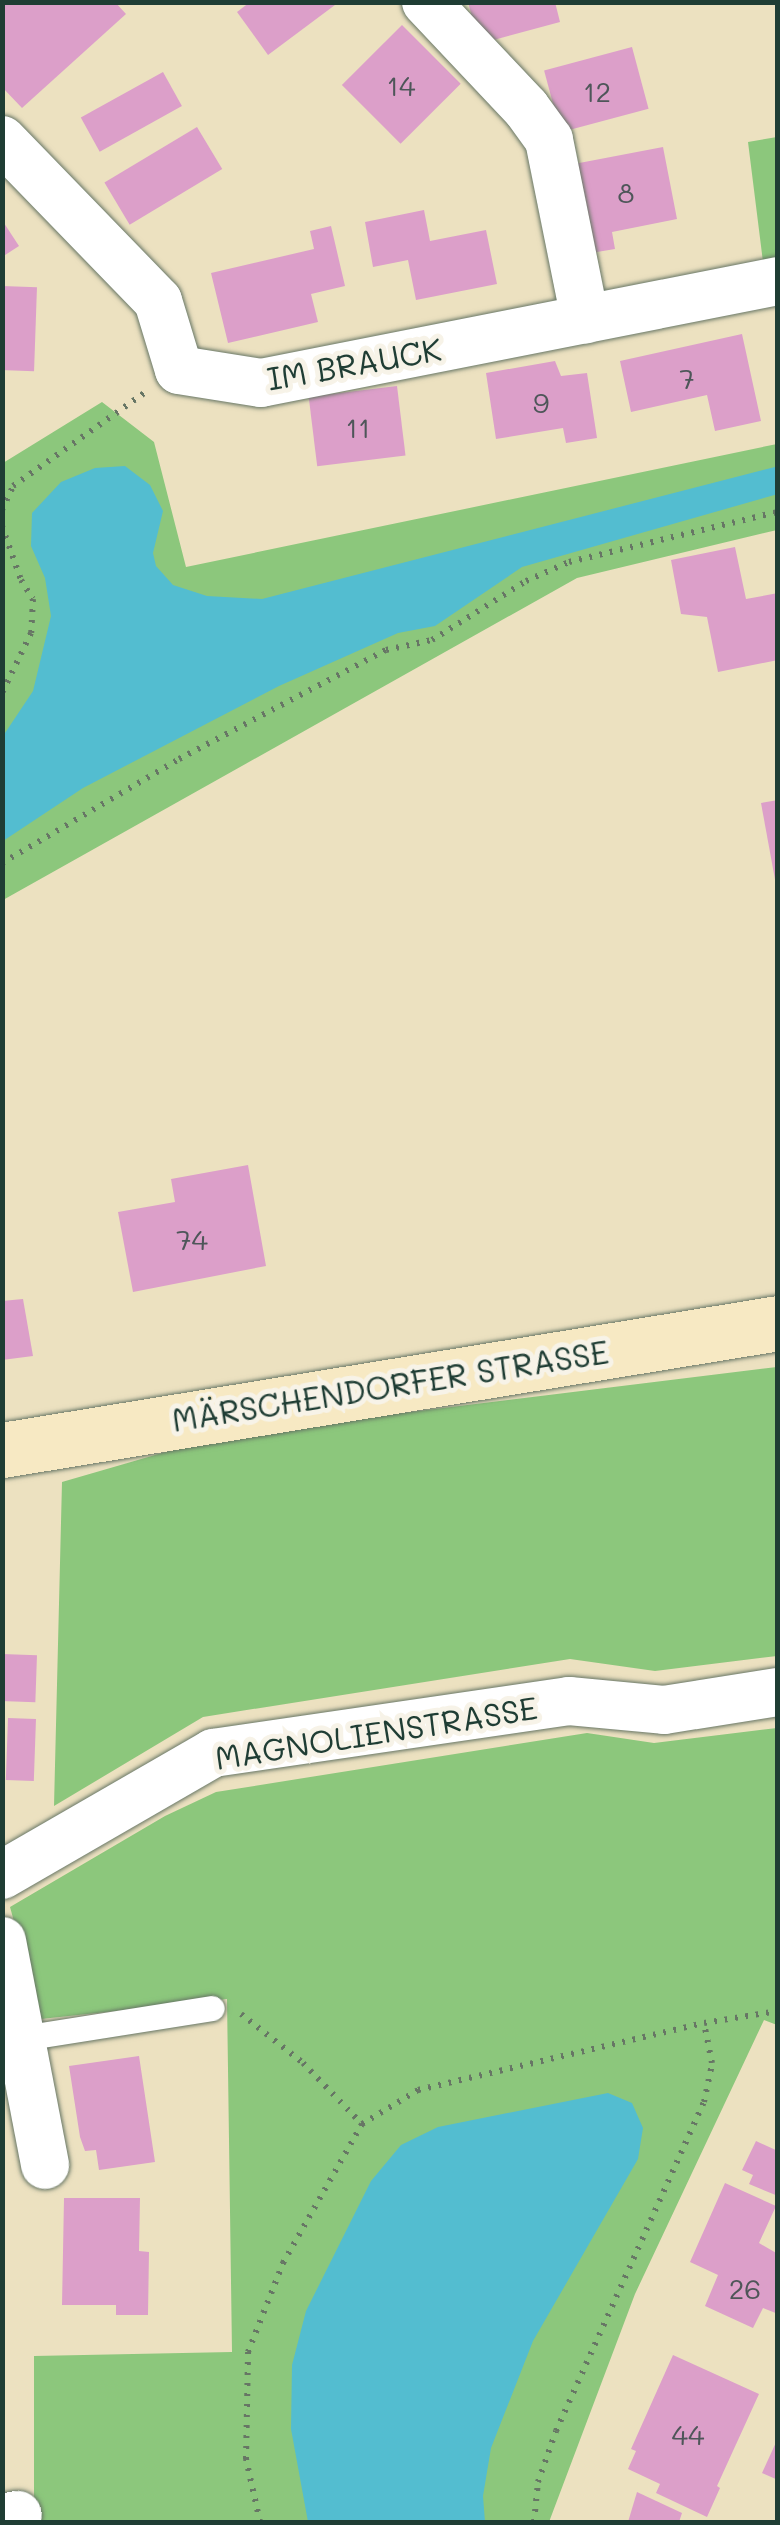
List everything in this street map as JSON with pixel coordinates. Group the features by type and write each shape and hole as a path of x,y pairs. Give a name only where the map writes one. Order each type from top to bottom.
{"street":[{"path":"426,2 526,108 549,140 585,320"},
{"path":"2,140 158,302 179,370"},
{"name":"IM BRAUCK","path":"179,370 261,383 778,281"},
{"name":"MÄRSCHENDORFER STRASSE","path":"2,1450 778,1323"},
{"name":"MAGNOLIENSTRASSE","path":"2,1875 213,1753 569,1702 664,1710 778,1692"},
{"path":"2,1941 24,2038 45,2164"}],"lane":[{"path":"24,2038 212,2008"}],"path":[{"path":"2,510 14,486 65,446 179,370"},
{"path":"2,863 179,759 386,650 432,640 526,580 570,562 778,512"},
{"path":"2,526 20,580 33,599 32,633 2,694"},
{"path":"212,2008 239,2012 268,2034 362,2124"},
{"path":"260,2522 246,2459 248,2352 262,2306 283,2263 362,2124 418,2090 704,2022 778,2011"},
{"path":"534,2522 538,2482 556,2431 704,2102 712,2063 704,2022"}],"green space":[{"path":"777,137 777,258 763,262 748,142"},
{"path":"102,402 154,442 186,567 777,444 777,530 577,578 3,900 3,463"},
{"path":"777,1367 777,1656 655,1671 570,1659 203,1717 54,1806 62,1482 224,1435"},
{"path":"777,1728 777,2025 764,2020 635,2294 549,2522 34,2522 34,2356 232,2352 227,1999 41,2019 10,1907 165,1816 216,1792 587,1733 654,1743"}],"water":[{"path":"125,466 150,485 163,511 153,553 156,566 173,585 207,596 262,599 775,467 778,494 522,567 435,626 398,633 279,686 83,788 3,841 3,736 33,691 51,616 45,578 31,546 32,513 61,482 95,468"},
{"path":"608,2093 632,2103 643,2128 638,2159 533,2341 491,2448 483,2496 485,2522 308,2522 291,2429 292,2365 306,2311 371,2181 401,2145 438,2127"}],"building":[{"path":"2,2 115,2 126,14 22,108 2,87"},
{"path":"250,2 339,2 268,55 237,12"},
{"path":"468,2 555,2 560,22 479,44"},
{"path":"402,25 461,84 401,144 342,85"},
{"path":"632,47 649,109 561,132 544,71"},
{"path":"163,72 182,106 100,152 81,118"},
{"path":"197,127 222,169 130,225 104,183"},
{"path":"663,147 677,219 612,232 615,249 591,253 574,164"},
{"path":"424,210 430,241 486,230 497,284 416,300 408,260 373,267 365,222"},
{"path":"2,220 19,246 2,257"},
{"path":"331,226 345,286 311,294 318,322 228,343 211,273 314,249 310,231"},
{"path":"2,286 37,287 34,371 2,370"},
{"path":"742,334 761,421 715,431 707,395 631,412 620,361"},
{"path":"555,361 561,376 587,373 597,438 566,443 563,428 496,439 486,373"},
{"path":"397,386 406,455 317,466 309,397"},
{"path":"735,547 746,599 778,593 778,660 718,672 707,617 681,614 671,560"},
{"path":"778,800 778,884 776,885 761,803"},
{"path":"248,1165 266,1266 133,1292 118,1212 175,1202 171,1179"},
{"path":"23,1299 33,1356 2,1360 2,1301"},
{"path":"2,1654 37,1655 35,1702 2,1701"},
{"path":"8,1718 36,1719 34,1781 6,1780"},
{"path":"139,2056 155,2162 99,2170 96,2150 85,2151 80,2137 69,2066"},
{"path":"756,2141 778,2151 778,2196 749,2184 753,2175 742,2170"},
{"path":"725,2183 776,2206 759,2243 778,2254 778,2314 763,2308 753,2328 705,2306 718,2275 690,2262"},
{"path":"64,2198 140,2198 139,2251 149,2252 148,2315 116,2315 116,2305 62,2305"},
{"path":"673,2355 759,2394 707,2517 656,2493 660,2484 628,2469 636,2451 631,2449"},
{"path":"778,2438 778,2480 762,2473"},
{"path":"637,2492 682,2513 679,2522 628,2522"}]}
